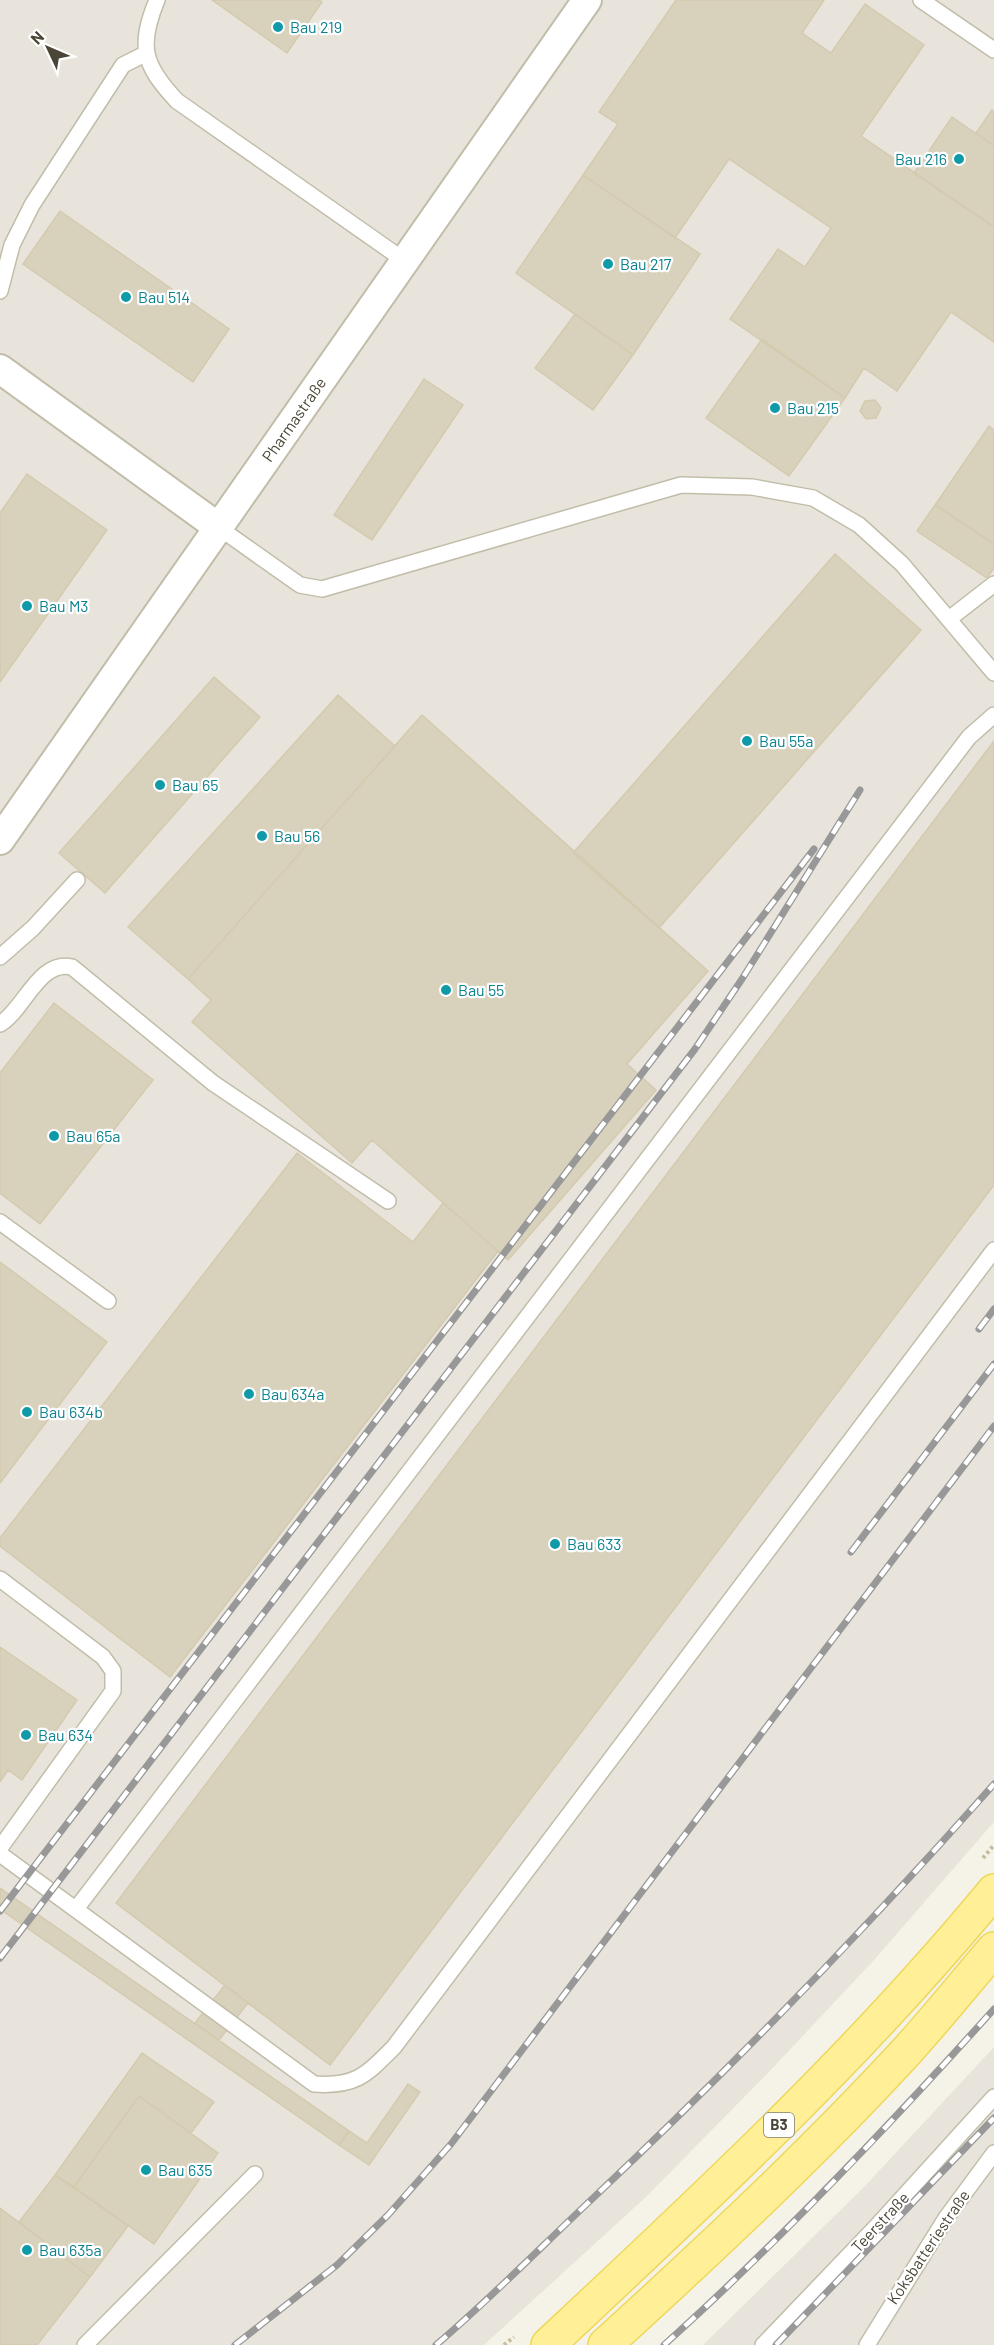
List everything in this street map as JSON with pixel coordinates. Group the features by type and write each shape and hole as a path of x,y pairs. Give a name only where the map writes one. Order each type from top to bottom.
{"main road":[{"name":"B3","path":"548,2345 788,2117 877,2023 994,1891"},
{"name":"B3","path":"605,2345 711,2248 905,2053 994,1949"}],"street":[{"name":"Pharmastraße","path":"0,840 587,0"},
{"path":"0,369 218,527"}],"lane":[{"path":"157,0 145,29 147,53 158,80 177,101 405,261"},
{"path":"921,0 994,50"},
{"path":"0,291 12,245 32,205 123,65 147,53"},
{"path":"218,527 300,585 322,589 681,485 752,487 813,498 858,525 902,564 994,674"},
{"path":"949,619 994,584"},
{"path":"76,1909 969,736 994,715"},
{"path":"0,957 33,928 77,880"},
{"path":"0,1024 51,970 62,965 72,967 213,1083 388,1201"},
{"path":"0,1222 108,1301"},
{"path":"0,1854 314,2084 338,2086 367,2074 394,2047 994,1250"},
{"path":"0,1579 104,1657 113,1671 113,1691 0,1848"},
{"name":"Teerstraße","path":"763,2345 875,2228 994,2097"},
{"name":"Koksbatteriestraße","path":"867,2345 946,2218 994,2152"},
{"path":"86,2345 255,2174"}],"shaded area":[{"path":"0,0 994,0 994,1822 874,1960 769,2072 646,2197 484,2345 0,2345"},
{"path":"994,2047 994,2345 703,2345 864,2187"}],"building":[{"name":"Bau 219","path":"212,0 319,0 322,2 287,53"},
{"path":"676,0 824,0 802,33 831,53 865,4 924,45 861,136 994,227 994,342 951,312 897,391 864,368 845,398 730,319 778,249 805,267 831,228 729,159 675,238 583,175 618,124 599,112"},
{"path":"992,110 994,112 994,146 976,133"},
{"name":"Bau 216","path":"952,117 994,146 994,227 914,173"},
{"name":"Bau 217","path":"583,175 700,254 633,355 516,273"},
{"name":"Bau 514","path":"60,211 229,329 193,382 23,264"},
{"path":"575,314 633,355 593,410 535,368"},
{"name":"Bau 215","path":"762,339 845,398 789,476 706,418"},
{"path":"424,379 463,405 372,540 334,515"},
{"path":"875,400 881,408 876,418 866,419 860,411 865,401"},
{"path":"989,426 994,430 994,544 935,505"},
{"name":"Bau M3","path":"27,474 107,530 0,682 0,513"},
{"path":"935,505 994,544 994,568 987,578 917,531"},
{"name":"Bau 55a","path":"835,554 921,630 659,928 573,853"},
{"name":"Bau 65","path":"214,677 260,717 105,893 59,853"},
{"name":"Bau 56","path":"338,695 395,746 188,979 128,927"},
{"name":"Bau 55","path":"422,715 708,971 627,1064 656,1090 508,1260 372,1140 352,1163 192,1022 211,1000 188,979"},
{"name":"Bau 633","path":"994,741 994,1185 330,2065 116,1903"},
{"name":"Bau 65a","path":"54,1003 153,1080 40,1224 0,1193 0,1073"},
{"name":"Bau 634a","path":"297,1153 413,1242 443,1203 498,1251 170,1677 0,1546 0,1538"},
{"name":"Bau 634b","path":"0,1262 107,1342 0,1483"},
{"name":"Bau 634","path":"0,1647 77,1700 22,1780 8,1770 0,1782"},
{"path":"0,1888 349,2131 339,2145 0,1909"},
{"path":"225,1985 248,2003 219,2040 195,2023"},
{"path":"142,2053 214,2102 191,2133 139,2096 74,2187 55,2175"},
{"path":"408,2084 420,2092 369,2165 339,2145 349,2131 367,2143"},
{"name":"Bau 635","path":"139,2096 218,2153 154,2244 74,2187"},
{"path":"55,2175 128,2226 90,2277 19,2222"},
{"name":"Bau 635a","path":"0,2208 90,2277 37,2345 0,2345"}],"railway":[{"path":"0,1958 695,1049 742,979 860,790"},
{"path":"0,1911 814,849"},
{"path":"979,1329 994,1309"},
{"path":"851,1552 994,1364"},
{"path":"235,2345 337,2265 388,2215 451,2144 994,1426"},
{"path":"436,2345 476,2310 644,2150 747,2048 897,1891 994,1784"},
{"path":"664,2345 834,2182 994,2009"},
{"path":"776,2345 994,2118"}],"place":[{"name":"Bau 219","path":"278,27"},
{"name":"Bau 216","path":"959,159"},
{"name":"Bau 217","path":"608,264"},
{"name":"Bau 514","path":"126,297"},
{"name":"Bau 215","path":"775,408"},
{"name":"Bau M3","path":"27,606"},
{"name":"Bau 55a","path":"747,741"},
{"name":"Bau 65","path":"160,785"},
{"name":"Bau 56","path":"262,836"},
{"name":"Bau 55","path":"446,990"},
{"name":"Bau 65a","path":"54,1136"},
{"name":"Bau 634a","path":"249,1394"},
{"name":"Bau 634b","path":"27,1412"},
{"name":"Bau 633","path":"555,1544"},
{"name":"Bau 634","path":"26,1735"},
{"name":"Bau 635","path":"146,2170"},
{"name":"Bau 635a","path":"27,2250"}]}
